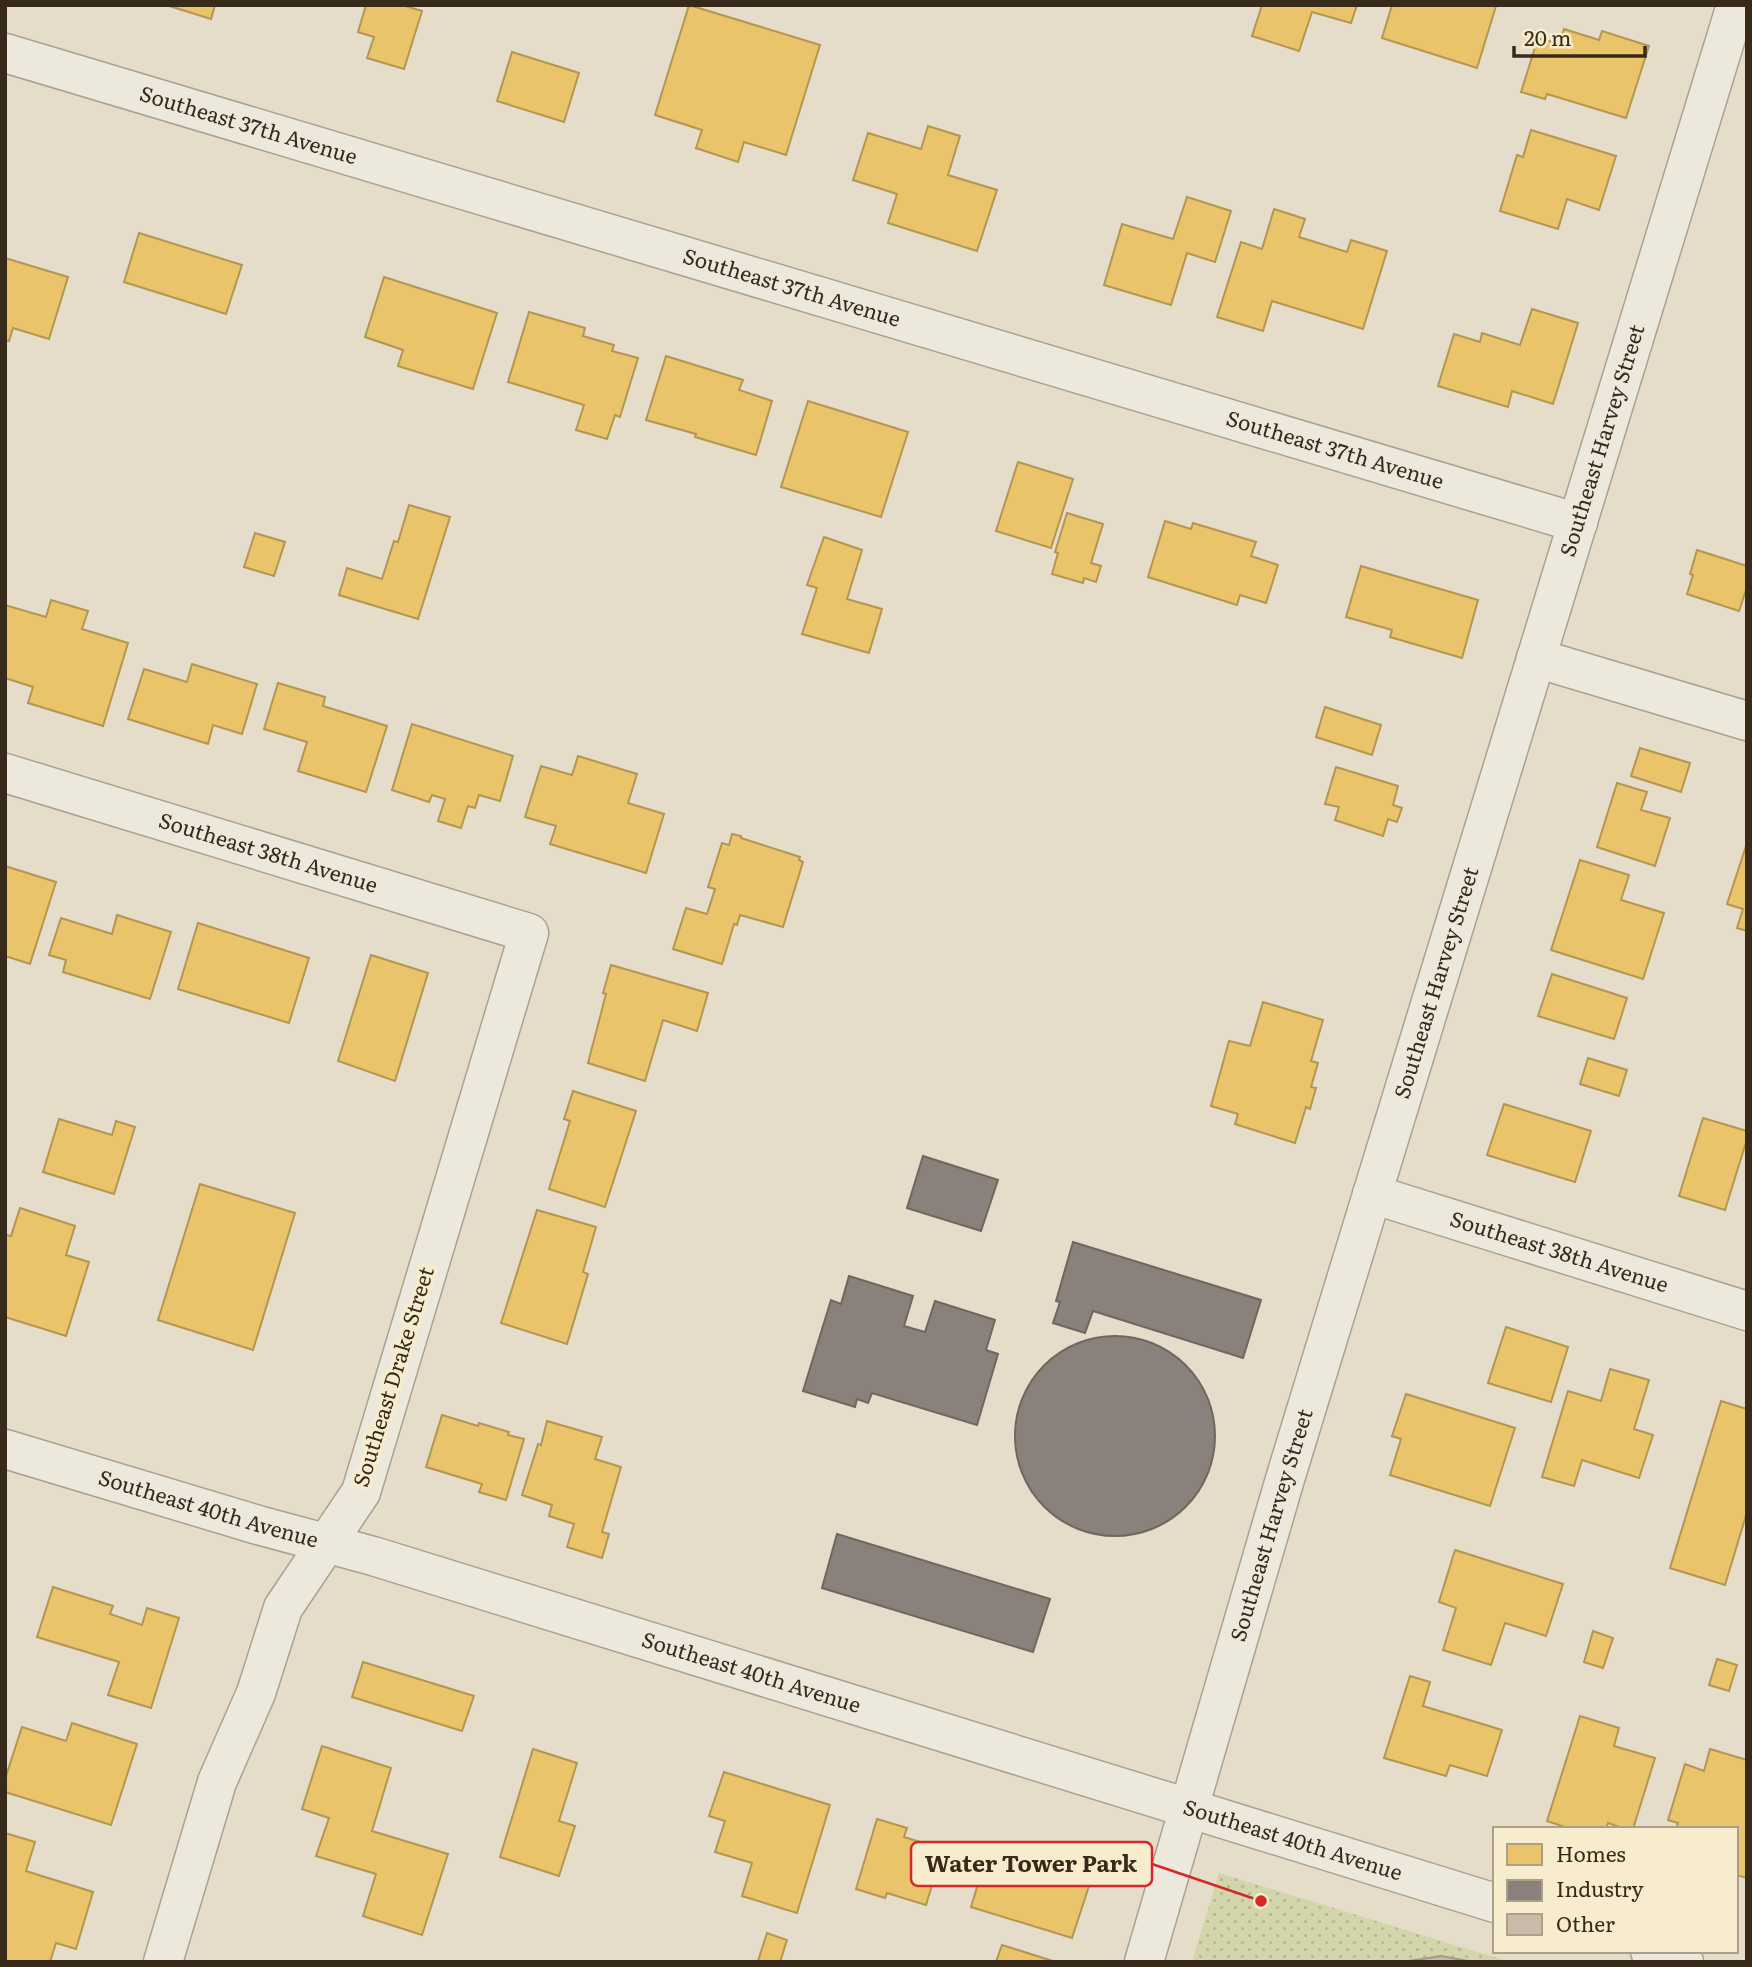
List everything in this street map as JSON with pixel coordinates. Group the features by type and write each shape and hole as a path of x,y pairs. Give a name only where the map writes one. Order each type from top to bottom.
{"street":[{"name":"Southeast Harvey Street","path":"1144,1962 1244,1615 1736,5"},
{"name":"Southeast 37th Avenue","path":"5,52 1578,523"},
{"path":"1536,658 1747,721"},
{"name":"Southeast 38th Avenue","path":"5,773 529,933"},
{"name":"Southeast Drake Street","path":"163,1962 217,1782 256,1692 283,1608 360,1492 529,933"},
{"name":"Southeast 38th Avenue","path":"1372,1194 1747,1311"},
{"name":"Southeast 40th Avenue","path":"5,1449 386,1560 1493,1902"},
{"path":"1656,1953 1684,1962"}],"green space":[{"path":"1219,1873 1510,1962 1192,1962"}],"building: Homes":[{"path":"166,5 215,5 211,19"},
{"path":"366,5 402,5 422,11 404,69 367,58 374,37 358,32"},
{"path":"689,5 820,45 786,155 744,142 738,162 696,148 702,130 655,115"},
{"path":"1262,5 1357,5 1351,23 1312,12 1299,51 1252,36"},
{"path":"1392,5 1496,6 1477,68 1382,38"},
{"path":"1564,29 1599,40 1602,31 1649,46 1626,118 1547,94 1545,99 1521,92 1538,38 1559,44"},
{"path":"512,52 579,73 564,122 497,101"},
{"path":"928,126 960,136 948,175 997,190 977,251 888,223 897,194 853,180 868,133 921,149"},
{"path":"1531,130 1616,156 1599,210 1567,199 1558,229 1500,211 1517,155 1523,157"},
{"path":"1187,197 1231,211 1215,262 1187,253 1171,305 1104,285 1122,224 1173,239"},
{"path":"1274,209 1305,219 1299,237 1347,252 1351,240 1387,251 1363,329 1272,301 1263,331 1217,317 1241,242 1262,249"},
{"path":"139,233 242,265 226,314 124,282"},
{"path":"5,258 68,277 49,339 13,328 9,341 5,340"},
{"path":"384,277 497,313 473,389 398,366 403,350 365,337"},
{"path":"1532,309 1578,323 1553,404 1512,391 1508,407 1438,386 1454,334 1480,342 1482,333 1520,345"},
{"path":"529,312 585,328 583,336 614,345 612,351 638,358 620,417 615,415 607,439 576,430 584,405 508,382"},
{"path":"666,356 743,380 739,390 772,401 756,455 646,420"},
{"path":"808,401 908,432 881,517 781,487"},
{"path":"1018,462 1073,479 1051,548 996,531"},
{"path":"409,505 450,517 418,619 339,595 347,568 382,579 394,541 398,542"},
{"path":"1067,513 1103,524 1091,563 1101,566 1096,582 1084,578 1083,583 1052,574 1058,553 1055,552"},
{"path":"1165,521 1191,529 1193,523 1256,542 1251,556 1278,565 1266,603 1240,595 1237,605 1148,577"},
{"path":"255,533 285,542 274,576 244,567"},
{"path":"824,537 862,550 847,599 882,609 869,653 802,634 817,588 807,585"},
{"path":"1697,550 1747,566 1747,587 1739,611 1687,594"},
{"path":"1361,566 1478,600 1462,658 1390,637 1392,630 1346,617"},
{"path":"51,600 88,611 82,629 128,643 103,726 28,703 33,687 5,678 5,605 46,617"},
{"path":"192,664 257,684 242,734 213,725 208,744 128,719 144,669 187,682"},
{"path":"278,683 325,697 323,706 387,726 366,792 298,771 307,742 264,729"},
{"path":"1325,707 1381,725 1372,755 1316,737"},
{"path":"412,724 513,756 500,801 479,795 475,808 468,806 461,828 438,821 445,799 432,795 429,802 392,790"},
{"path":"1640,748 1690,763 1681,792 1631,776"},
{"path":"578,756 637,774 628,803 664,814 646,873 550,844 556,826 525,817 541,766 572,775"},
{"path":"1336,767 1398,786 1393,805 1402,808 1397,822 1388,819 1383,836 1335,820 1339,807 1325,804"},
{"path":"1617,783 1647,792 1641,810 1670,818 1655,866 1597,847"},
{"path":"732,834 800,857 799,860 803,862 783,927 740,915 737,925 734,924 722,964 673,949 686,908 707,914 715,889 708,887 722,843 729,845"},
{"path":"1747,843 1747,931 1737,928 1743,909 1727,904"},
{"path":"1580,860 1629,875 1621,900 1664,913 1643,979 1551,950"},
{"path":"5,866 56,882 30,964 5,956"},
{"path":"117,915 171,932 150,999 63,972 66,960 49,955 61,918 112,934"},
{"path":"198,923 309,958 289,1023 178,989"},
{"path":"371,955 428,973 395,1081 338,1061"},
{"path":"611,965 708,993 697,1031 663,1020 645,1081 588,1063"},
{"path":"1552,974 1627,998 1614,1039 1538,1016"},
{"path":"1263,1002 1323,1020 1311,1061 1318,1063 1311,1087 1316,1088 1310,1109 1306,1107 1295,1143 1235,1124 1238,1114 1211,1106 1229,1041 1250,1046"},
{"path":"1588,1058 1627,1070 1619,1096 1580,1084"},
{"path":"573,1091 636,1111 605,1207 549,1189 570,1121 564,1119"},
{"path":"1504,1104 1591,1131 1575,1182 1487,1155"},
{"path":"1703,1118 1747,1131 1747,1139 1725,1210 1679,1196"},
{"path":"59,1119 112,1135 116,1121 135,1127 114,1194 43,1172"},
{"path":"200,1184 295,1213 253,1350 158,1320"},
{"path":"20,1208 75,1226 66,1255 89,1262 66,1336 5,1317 5,1235 11,1236"},
{"path":"537,1210 596,1227 583,1272 588,1274 567,1344 501,1323"},
{"path":"1506,1327 1568,1347 1551,1402 1488,1383"},
{"path":"1610,1369 1649,1380 1634,1429 1653,1435 1639,1478 1582,1460 1574,1486 1542,1477 1568,1391 1601,1401"},
{"path":"1406,1394 1515,1428 1490,1506 1390,1475 1401,1439 1392,1436"},
{"path":"1721,1401 1747,1409 1747,1512 1725,1585 1670,1568"},
{"path":"442,1415 478,1426 479,1423 524,1439 506,1500 479,1492 482,1484 426,1467"},
{"path":"547,1421 602,1437 595,1459 621,1467 602,1532 609,1534 602,1558 567,1547 574,1524 549,1516 552,1505 522,1495"},
{"path":"1455,1550 1563,1584 1546,1636 1505,1623 1491,1665 1443,1650 1456,1608 1439,1602"},
{"path":"53,1587 113,1606 110,1614 142,1625 147,1608 179,1618 151,1708 108,1695 119,1662 37,1637"},
{"path":"1593,1631 1613,1638 1603,1668 1584,1662"},
{"path":"1717,1659 1737,1665 1729,1691 1709,1685"},
{"path":"363,1662 474,1696 462,1731 352,1697"},
{"path":"1410,1676 1430,1682 1423,1706 1502,1730 1487,1776 1450,1765 1446,1776 1384,1758"},
{"path":"1580,1716 1619,1728 1614,1746 1655,1758 1634,1827 1619,1827 1608,1823 1607,1827 1565,1827 1547,1821"},
{"path":"72,1723 137,1744 111,1825 5,1792 5,1779 22,1727 66,1741"},
{"path":"322,1746 391,1768 372,1831 448,1854 422,1935 363,1916 376,1874 316,1856 329,1818 302,1809"},
{"path":"533,1749 577,1763 559,1821 575,1826 559,1876 500,1857"},
{"path":"1710,1749 1747,1760 1747,1878 1738,1876 1738,1827 1677,1827 1678,1823 1668,1820 1685,1764 1704,1771"},
{"path":"724,1772 830,1805 797,1913 742,1896 752,1863 715,1852 725,1821 709,1816"},
{"path":"877,1819 907,1828 904,1837 943,1849 926,1905 887,1893 885,1898 856,1889"},
{"path":"5,1833 35,1842 26,1871 93,1892 76,1949 56,1943 50,1962 5,1962"},
{"path":"987,1854 1089,1886 1072,1938 971,1907"},
{"path":"767,1933 787,1940 780,1962 758,1961"},
{"path":"1002,1945 1056,1962 996,1962"}],"building: Industry":[{"path":"923,1156 998,1180 981,1231 907,1208"},
{"path":"1073,1242 1261,1300 1243,1358 1093,1311 1085,1333 1053,1323 1060,1302 1056,1301"},
{"path":"849,1276 913,1296 904,1326 925,1332 935,1301 995,1320 986,1350 998,1354 977,1425 872,1393 868,1403 857,1399 855,1407 803,1391 831,1300 841,1304"},
{"path":"1095,1337 1135,1337 1171,1352 1199,1380 1214,1416 1214,1456 1199,1492 1171,1520 1135,1535 1095,1535 1059,1520 1031,1492 1016,1456 1016,1416 1031,1380 1059,1352"},
{"path":"837,1534 1050,1599 1033,1652 822,1588"}],"building: Other":[{"path":"1441,1956 1473,1962 1408,1962 1409,1961"}],"place":[{"name":"Water Tower Park","path":"1261,1901"}]}
